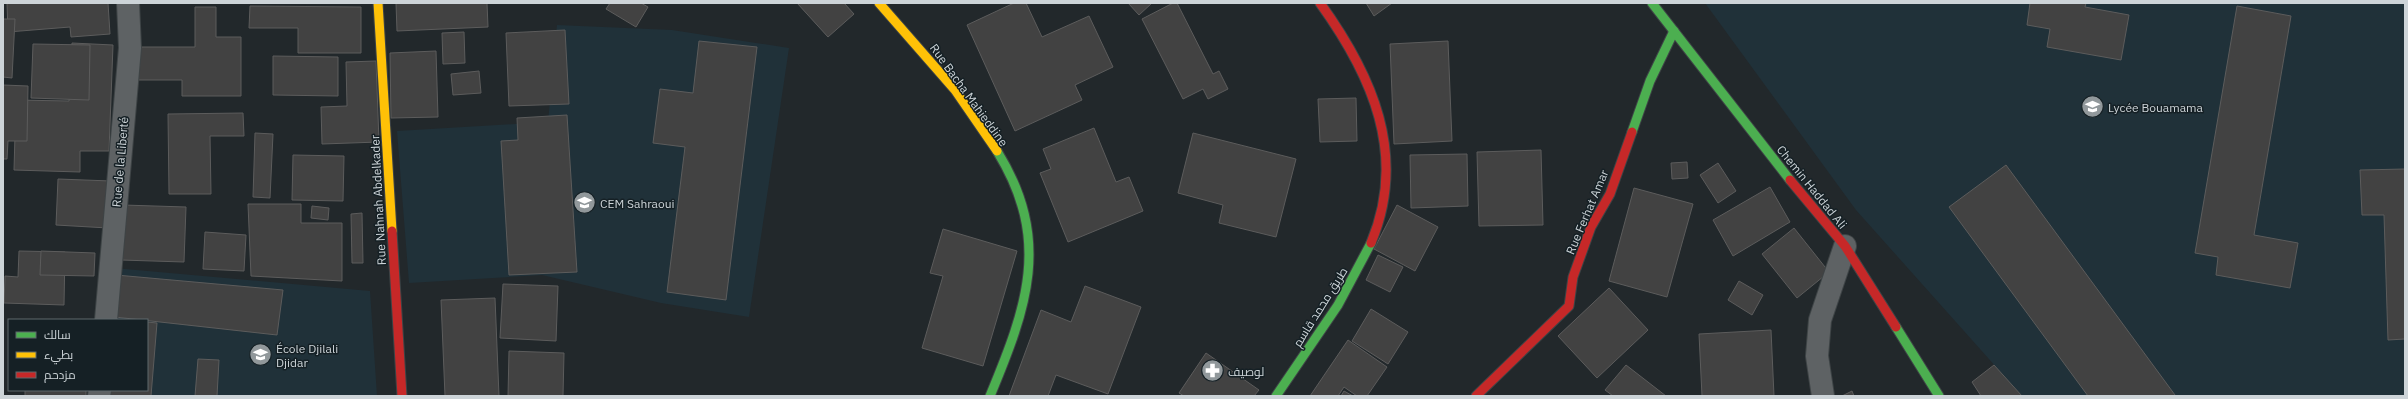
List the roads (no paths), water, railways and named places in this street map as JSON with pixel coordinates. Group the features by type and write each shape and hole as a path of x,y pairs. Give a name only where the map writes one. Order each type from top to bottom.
{"street":[{"name":"Rue de la Liberté","path":"106,319 130,48 128,3"},
{"name":"Rue Nahnah Abdelkader","path":"378,3 402,396"},
{"name":"Rue Bacha Mahieddine","path":"879,3 934,64 994,146 1024,206 1029,235 1030,266 1020,322 990,396"},
{"name":"طريق محمد قاسم","path":"1276,396 1347,291 1365,256 1384,204 1386,162 1380,116 1365,76 1342,32 1320,3"},
{"name":"Chemin Haddad Ali","path":"1652,3 1771,157 1845,246 1939,396"},
{"name":"Rue Ferhat Amar","path":"1476,396 1569,306 1573,277 1591,227 1610,194 1650,81 1674,32"},
{"path":"1823,396 1817,356 1820,320 1845,246"}],"place":[{"name":"Lycée Bouamama","path":"2093,107"},
{"name":"CEM Sahraoui","path":"585,203"},
{"name":"École Djilali Djidar","path":"261,355"},
{"name":"لوصيف","path":"1213,371"}]}
